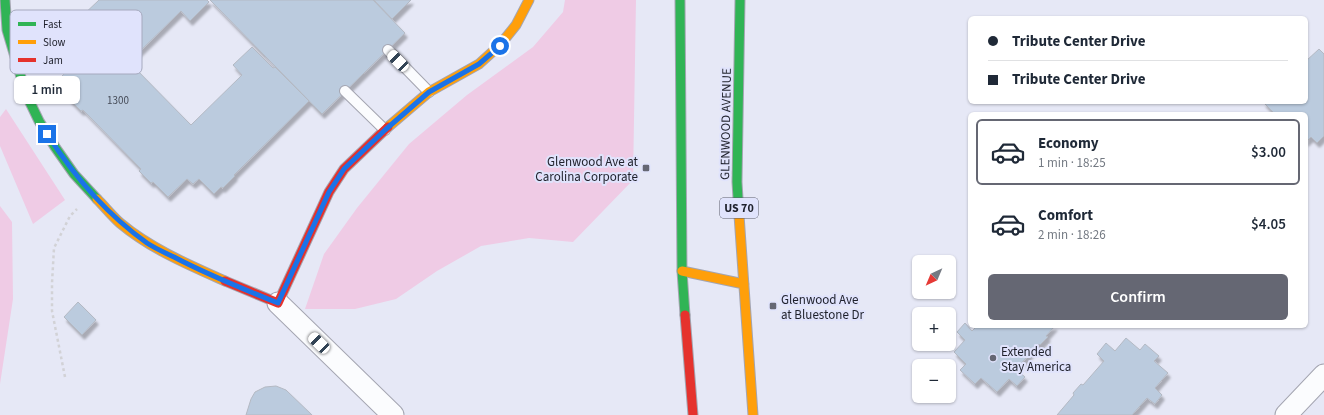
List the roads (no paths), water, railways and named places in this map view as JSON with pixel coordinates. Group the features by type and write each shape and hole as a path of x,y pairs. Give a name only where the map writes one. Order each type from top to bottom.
{"main road":[{"path":"5,0 7,30 10,40"},
{"path":"20,74 26,94 38,121 55,147 74,174 120,223 149,244 195,268 278,303 329,192 344,169 385,130 429,92 479,64 500,46 516,25 529,0"},
{"path":"680,0 682,271 693,415"},
{"name":"GLENWOOD AVENUE","path":"740,0 737,182 753,415"},
{"path":"682,271 744,284"}],"street":[{"path":"278,303 393,415"},
{"path":"1286,415 1324,375"}],"lane":[{"path":"388,50 429,92"},
{"path":"345,92 385,130"}],"place":[{"name":"Glenwood Ave at Carolina Corporate","path":"646,168"},
{"name":"Glenwood Ave at Bluestone Dr","path":"773,306"},
{"name":"Extended Stay America","path":"993,358"}]}
